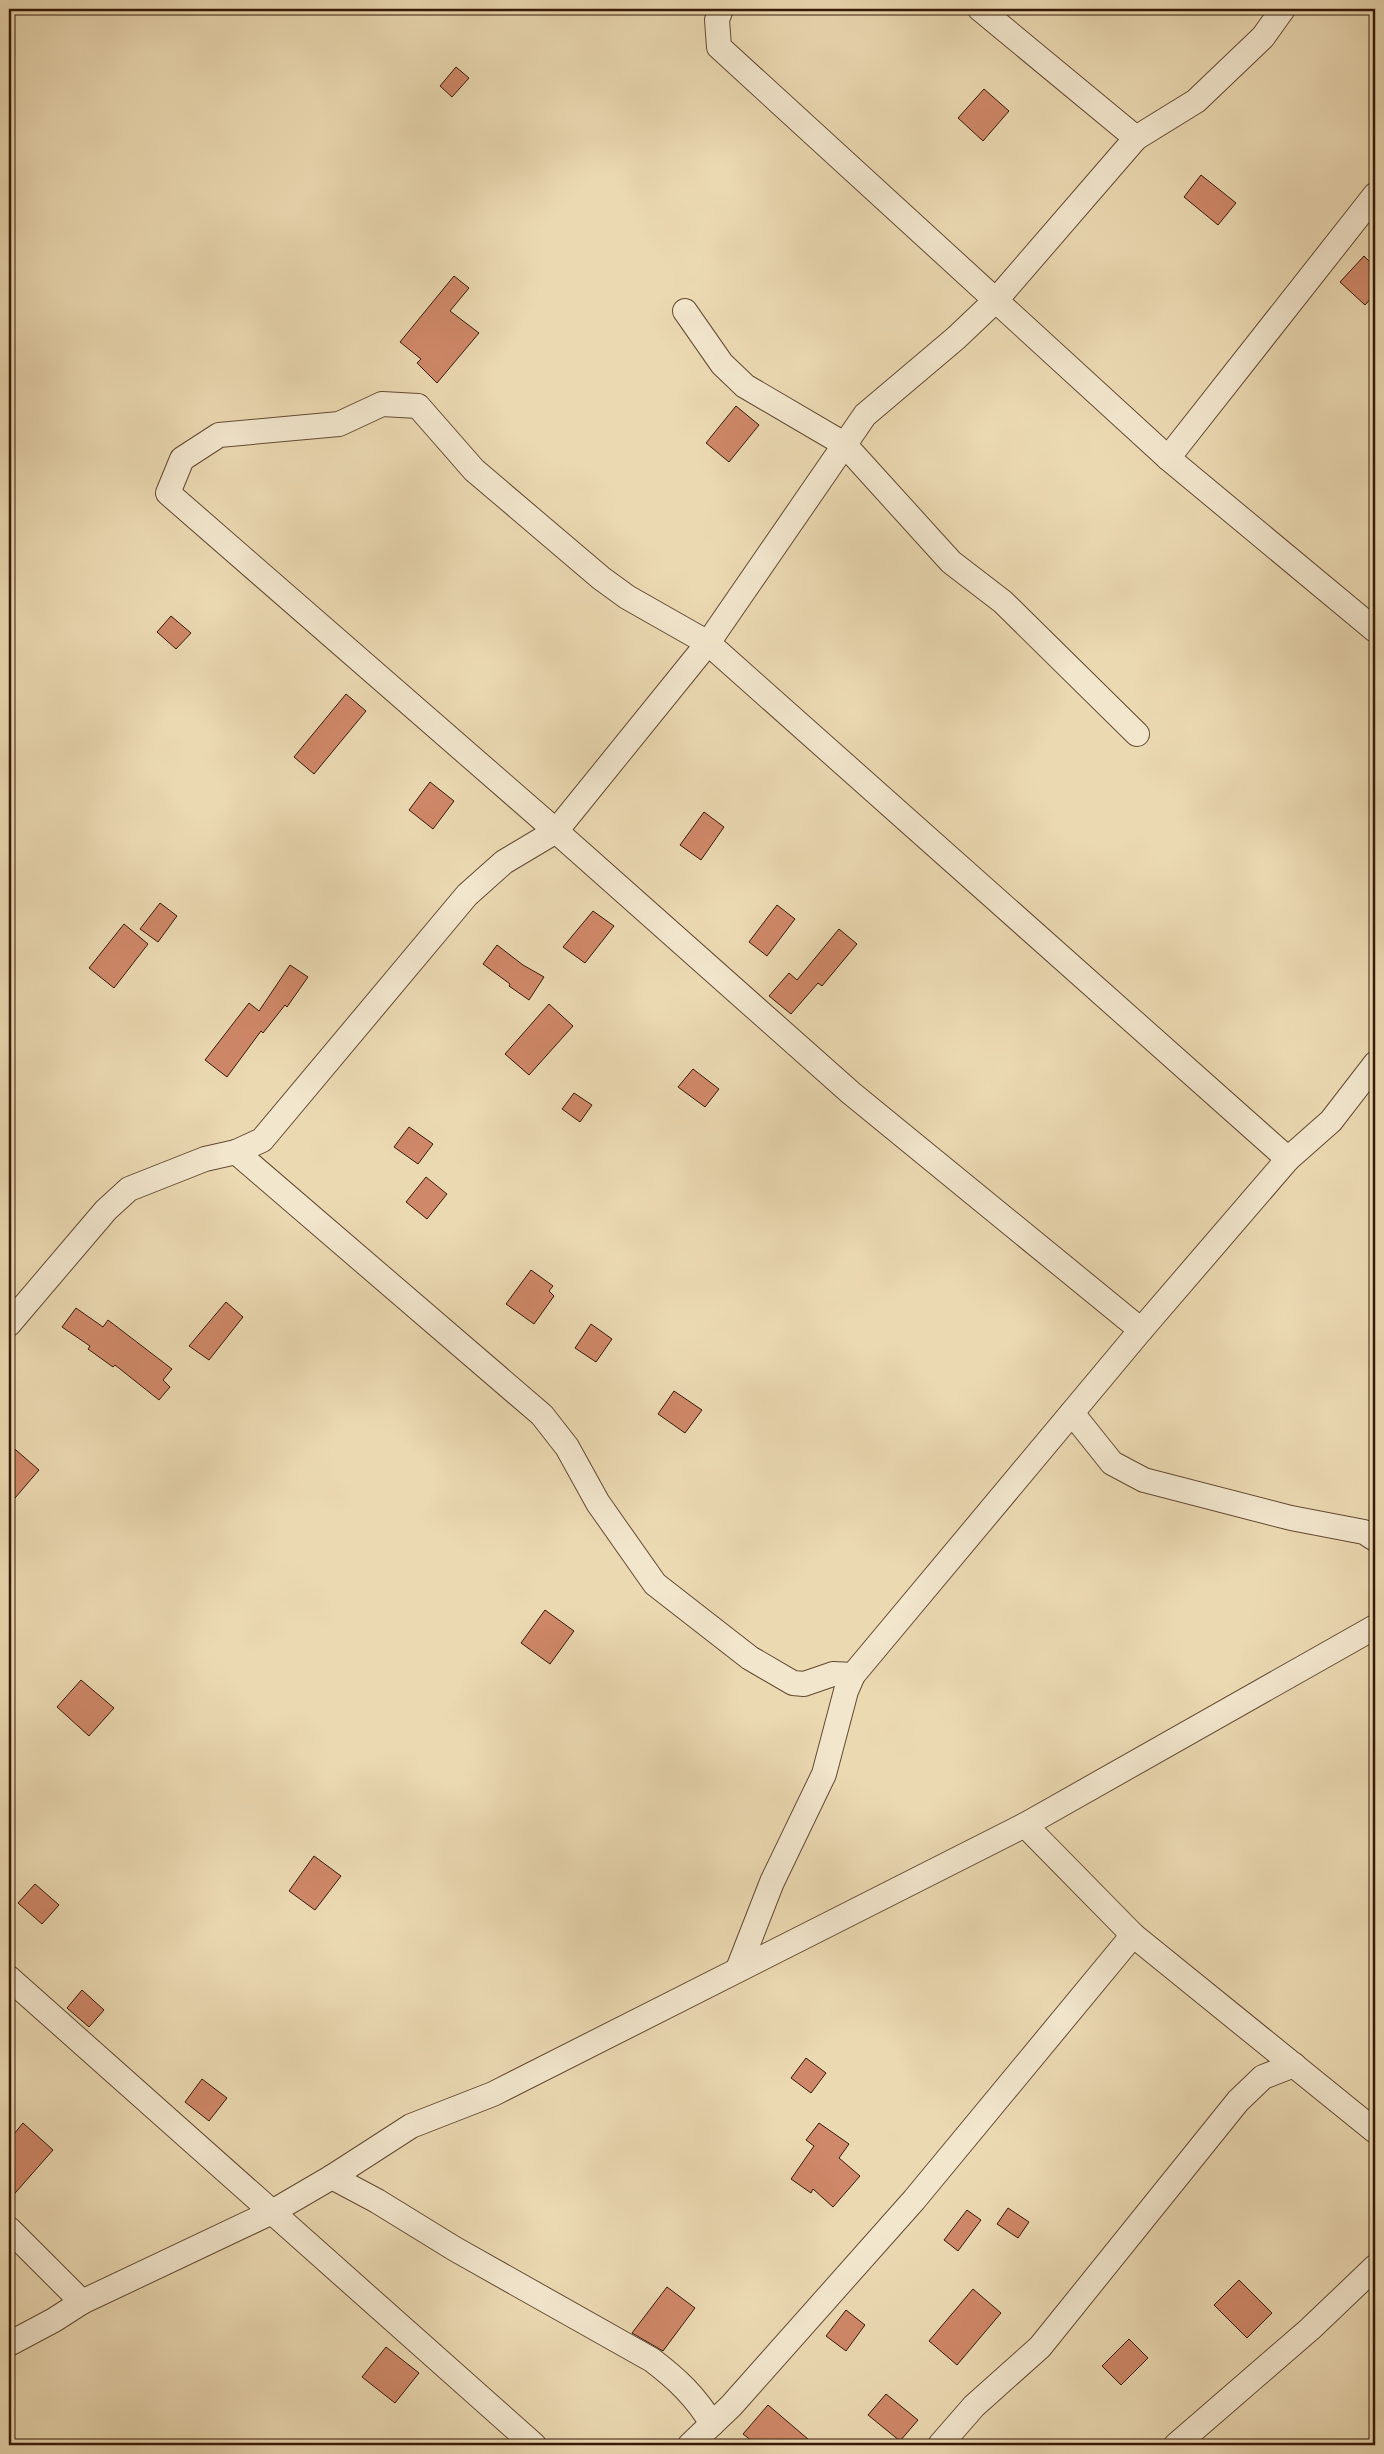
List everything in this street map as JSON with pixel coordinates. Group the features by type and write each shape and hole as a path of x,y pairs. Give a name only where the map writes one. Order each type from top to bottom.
{"street":[{"path":"721,9 717,20 719,46 1168,458 1375,630"},
{"path":"980,9 1136,138"},
{"path":"9,1324 106,1210 129,1189 205,1159 236,1152 262,1140 467,895 504,862 556,831 708,643 865,415 956,338 996,300 1136,138 1196,101 1263,38 1283,9"},
{"path":"1168,458 1375,195"},
{"path":"685,311 722,364 744,386 844,444 952,562 1003,602 1137,734"},
{"path":"1141,1330 851,1093 556,831 168,492 182,459 219,435 339,424 382,404 418,406 474,470 601,578 627,597 708,643 1288,1159"},
{"path":"738,1969 772,1882 824,1774 846,1691 853,1675 1141,1330 1288,1159 1331,1121 1375,1064"},
{"path":"236,1152 542,1415 566,1447 598,1503 655,1584 750,1658 793,1683 804,1684 833,1674 853,1675"},
{"path":"1072,1413 1112,1463 1144,1480 1291,1518 1364,1532 1375,1539"},
{"path":"9,2344 54,2320 82,2302 272,2212 332,2177 411,2126 493,2094 1025,1825 1373,1625"},
{"path":"1025,1825 1133,1935 1375,2131"},
{"path":"690,2445 731,2406 914,2200 1133,1935"},
{"path":"9,1978 534,2445"},
{"path":"940,2445 974,2406 1040,2347 1238,2101 1263,2077 1294,2066"},
{"path":"332,2177 377,2201 455,2249 652,2360 680,2381 702,2406 712,2424"},
{"path":"9,2228 82,2302"},
{"path":"1176,2445 1310,2329 1375,2267"}],"building":[{"path":"456,67 469,78 452,97 440,86"},
{"path":"984,89 1009,111 983,141 958,118"},
{"path":"1201,175 1236,203 1218,225 1184,197"},
{"path":"1364,256 1375,267 1375,294 1365,305 1340,282"},
{"path":"454,276 469,288 450,311 479,333 437,383 417,363 421,359 400,342"},
{"path":"736,406 759,425 729,462 706,443"},
{"path":"171,616 191,633 176,649 157,632"},
{"path":"346,694 366,711 314,774 294,757"},
{"path":"430,782 454,801 433,829 409,810"},
{"path":"704,812 724,827 701,860 680,845"},
{"path":"160,903 177,916 158,942 140,929"},
{"path":"777,905 795,919 767,956 749,942"},
{"path":"593,911 614,926 585,963 563,947"},
{"path":"124,924 148,944 114,988 89,968"},
{"path":"839,929 857,944 822,986 818,983 791,1014 769,996 789,973 797,980"},
{"path":"497,945 523,965 544,977 529,1000 483,964"},
{"path":"290,965 308,977 287,1007 285,1005 263,1033 261,1031 227,1077 205,1060 249,1003 259,1011"},
{"path":"549,1004 573,1026 529,1075 505,1054"},
{"path":"693,1069 719,1089 705,1107 678,1087"},
{"path":"574,1093 592,1105 580,1122 562,1109"},
{"path":"409,1127 433,1144 418,1164 394,1147"},
{"path":"426,1177 447,1194 427,1219 406,1202"},
{"path":"531,1270 553,1286 549,1291 554,1296 534,1324 506,1304"},
{"path":"226,1302 243,1317 209,1360 189,1346"},
{"path":"76,1308 103,1327 108,1320 172,1369 163,1380 170,1387 159,1400 115,1365 113,1367 88,1349 90,1346 62,1327"},
{"path":"591,1324 612,1339 596,1362 575,1348"},
{"path":"674,1391 702,1410 685,1433 658,1414"},
{"path":"9,1444 39,1470 9,1505"},
{"path":"545,1610 574,1631 550,1664 521,1643"},
{"path":"81,1680 114,1708 89,1736 57,1707"},
{"path":"314,1856 341,1876 315,1910 289,1891"},
{"path":"35,1884 59,1905 42,1924 18,1903"},
{"path":"82,1990 104,2010 89,2027 67,2008"},
{"path":"806,2058 826,2073 811,2093 791,2078"},
{"path":"202,2079 227,2098 209,2121 185,2102"},
{"path":"23,2123 53,2150 9,2200 9,2140"},
{"path":"819,2123 849,2144 839,2158 860,2176 833,2207 813,2189 811,2193 791,2179 814,2146 806,2140"},
{"path":"1008,2208 1029,2222 1018,2238 997,2224"},
{"path":"967,2210 981,2220 958,2251 944,2240"},
{"path":"1239,2280 1272,2313 1247,2338 1214,2305"},
{"path":"667,2287 695,2308 663,2351 632,2333"},
{"path":"973,2289 1001,2313 957,2365 929,2341"},
{"path":"846,2310 865,2325 846,2351 826,2336"},
{"path":"1129,2339 1148,2358 1121,2385 1102,2366"},
{"path":"386,2347 419,2373 395,2403 362,2377"},
{"path":"886,2394 918,2420 900,2441 868,2415"},
{"path":"768,2405 815,2445 757,2445 743,2434"}]}
